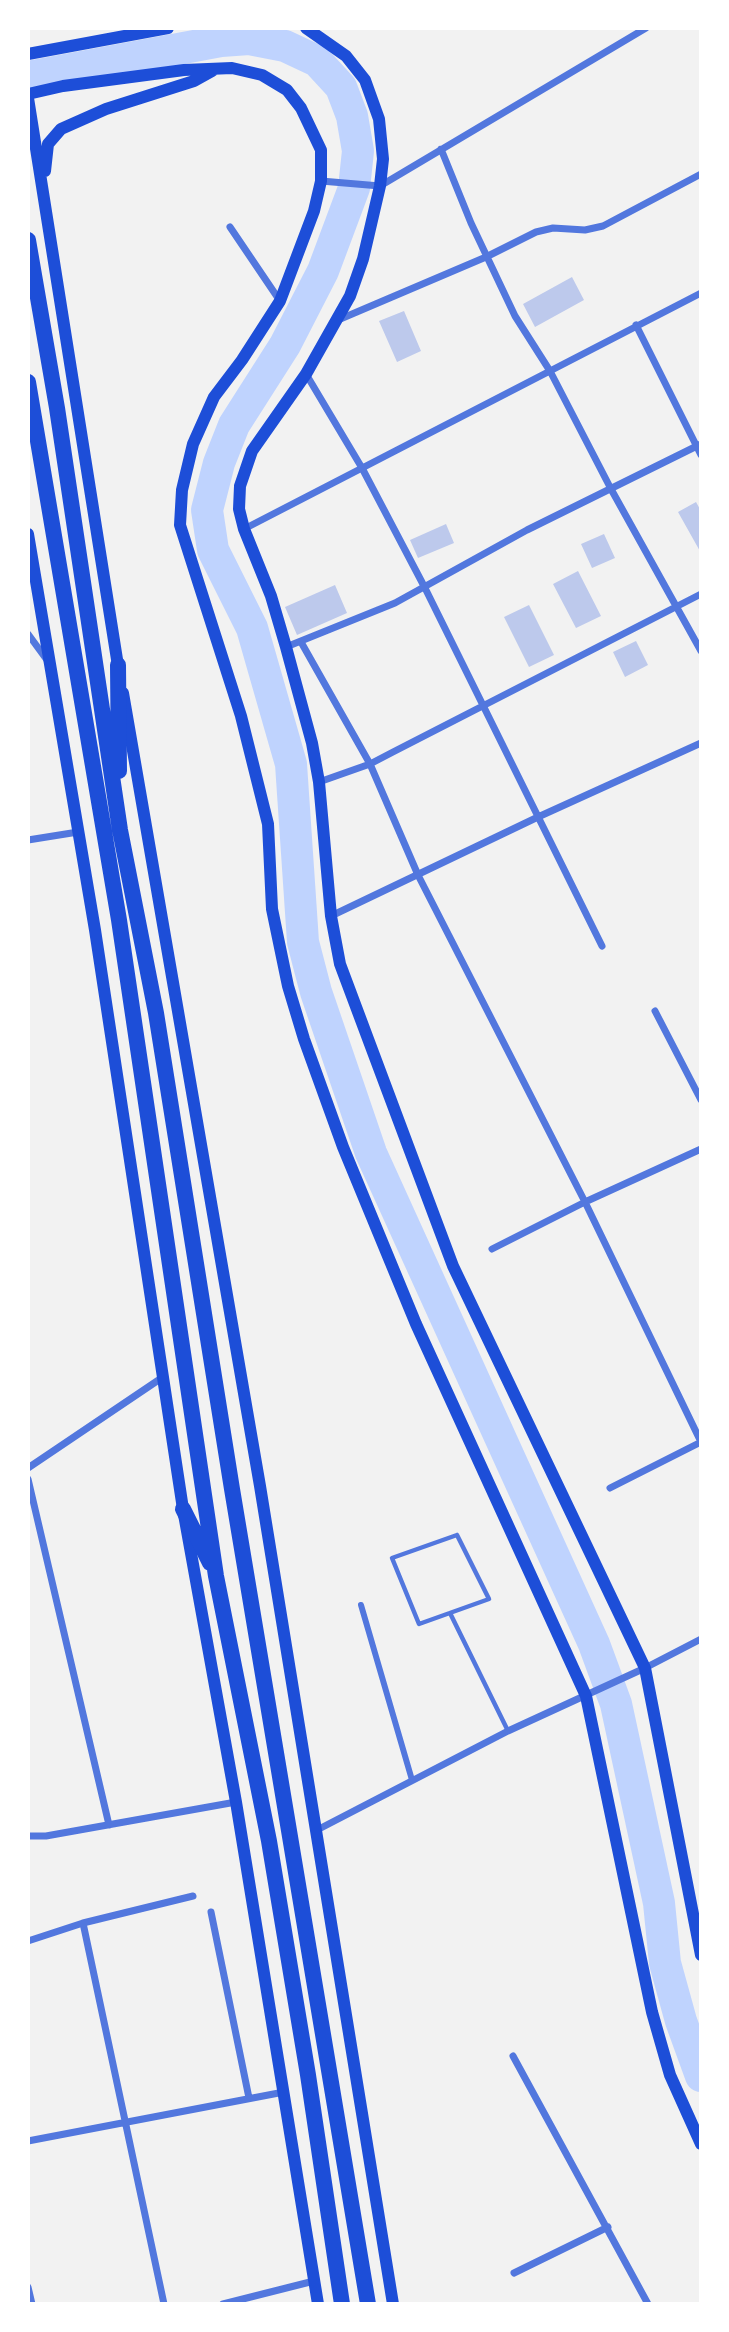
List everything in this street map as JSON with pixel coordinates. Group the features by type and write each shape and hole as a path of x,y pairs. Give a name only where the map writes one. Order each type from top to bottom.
{"highway":[{"path":"28,240 57,408 120,830 156,1013 232,1489 368,2304"},
{"path":"28,382 119,920 216,1576 271,1855 308,2075 342,2304"},
{"path":"118,665 120,830"},
{"path":"183,1509 216,1576"}],"main road":[{"path":"28,54 168,28"},
{"path":"306,28 346,56 365,80 379,119 383,159 363,260 350,296 306,374 252,451 240,486 239,509 244,529 271,597 312,743 319,782 331,916 340,964 453,1266 644,1669 701,1955"},
{"path":"393,2304 253,1445 118,665 28,96 90,83 184,70 232,68 262,75 287,90 300,108 321,150 321,181 314,211 280,301 242,360 214,397 193,444 181,490 180,525 242,716 268,824 272,909 288,986 308,1050 416,1324 586,1696 652,2011 670,2075 701,2144"},
{"path":"49,220 45,163 48,144 61,129 106,109 194,81 217,69"},
{"path":"28,534 78,832 183,1509 236,1802 318,2304"}],"street":[{"path":"321,181 376,186 642,29"},
{"path":"441,149 486,257 515,316 550,371 611,489 701,651"},
{"path":"337,320 486,257 536,232 553,228 585,230 603,226 701,174"},
{"path":"230,227 280,301"},
{"path":"244,529 701,293"},
{"path":"636,326 699,446 701,455"},
{"path":"306,374 362,468 425,588 602,947"},
{"path":"286,647 425,588 527,530 699,446"},
{"path":"319,782 370,764 701,594"},
{"path":"28,634 50,664"},
{"path":"301,642 370,764 418,875 585,1202 701,1442 610,1488"},
{"path":"331,916 701,743"},
{"path":"28,840 78,832"},
{"path":"656,1011 701,1100"},
{"path":"492,1249 585,1202 701,1149"},
{"path":"28,1468 164,1376"},
{"path":"28,1479 109,1825"},
{"path":"361,1605 412,1780"},
{"path":"317,1830 508,1731 644,1669 701,1639"},
{"path":"30,1836 46,1836 236,1802"},
{"path":"28,1941 83,1923 193,1896"},
{"path":"211,1912 249,2098"},
{"path":"83,1923 164,2304"},
{"path":"513,2056 648,2304"},
{"path":"28,2141 285,2092"},
{"path":"514,2273 608,2227"},
{"path":"223,2304 314,2281"},
{"path":"28,2287 32,2304"}],"lane":[{"path":"457,1535 489,1599 450,1613 419,1624 392,1558 457,1535"},
{"path":"450,1613 508,1731"}],"building":[{"path":"572,277 584,300 535,327 523,304"},
{"path":"404,311 421,351 397,362 379,321"},
{"path":"696,502 701,511 701,553 678,512"},
{"path":"446,524 454,543 418,558 410,540"},
{"path":"604,534 615,558 592,568 581,544"},
{"path":"578,571 601,616 576,628 553,584"},
{"path":"335,585 347,613 297,635 285,607"},
{"path":"529,605 554,655 529,667 504,617"},
{"path":"636,641 648,665 625,677 613,652"}],"waterway":[{"path":"28,77 221,41 249,39 285,46 317,61 341,87 352,116 358,151 354,188 323,271 285,345 234,425 219,463 207,510 213,550 252,628 291,764 303,942 316,992 371,1153 594,1644 616,1704 659,1903 665,1963 681,2021 701,2076"}]}
